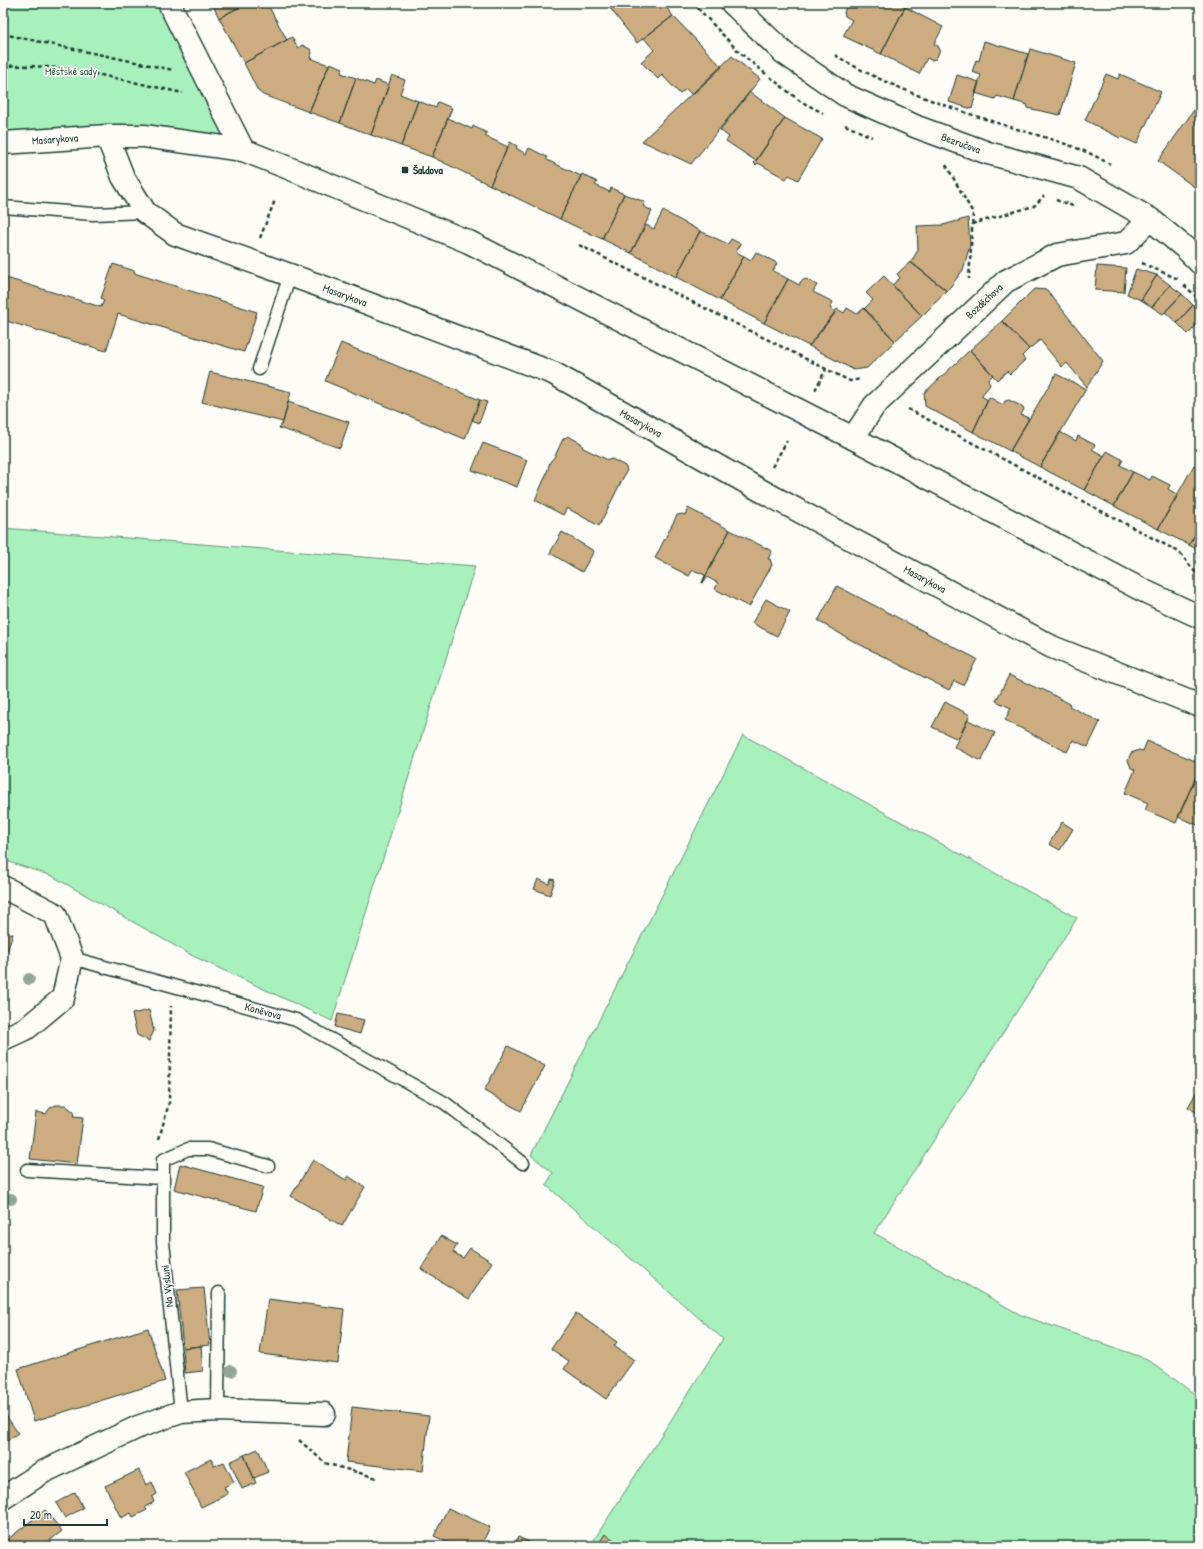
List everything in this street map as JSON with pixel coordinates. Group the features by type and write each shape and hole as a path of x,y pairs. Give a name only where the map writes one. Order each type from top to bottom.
{"street":[{"path":"169,3 243,150"},
{"name":"Bezručova","path":"732,3 784,53 844,95 917,127 988,153 1079,178 1150,219 1200,262"},
{"name":"Masarykova","path":"107,136 123,177 145,212 175,234 290,275 553,373 760,490 1052,647 1200,706"},
{"name":"Masarykova","path":"3,143 107,136 144,136 243,150 469,242 854,438 1142,590 1200,617"},
{"name":"Bozděchova","path":"854,438 874,406 1006,281 1057,255 1126,243 1150,219"},
{"path":"3,887 55,914 72,958 63,998 27,1028 3,1039"},
{"path":"3,1498 43,1472 138,1427 181,1412 218,1410 324,1414"}],"lane":[{"path":"3,207 93,214 145,212"},
{"path":"259,369 290,275"},
{"name":"Koněvova","path":"72,958 296,1020 445,1103 523,1163"},
{"name":"Na Výsluní","path":"181,1412 163,1242 162,1160 188,1150 208,1149 268,1166"},
{"path":"27,1170 162,1178"},
{"path":"218,1410 219,1293"}],"path":[{"path":"3,34 172,70"},
{"path":"833,53 858,70 962,112 1090,152 1117,168"},
{"path":"3,66 52,68 87,73 183,93"},
{"path":"946,165 973,213 969,279"},
{"path":"972,224 1034,206 1044,196"},
{"path":"260,239 275,200"},
{"path":"579,245 850,381 861,379"},
{"path":"1136,260 1178,278 1200,300"},
{"path":"813,394 826,369"},
{"path":"902,406 1179,552 1200,578"},
{"path":"772,468 787,441"},
{"path":"158,1144 170,1103 172,986"},
{"path":"296,1438 325,1463 377,1478"}],"green space":[{"name":"Městské sady","path":"3,3 169,3 243,150 144,136 3,143"},
{"path":"3,528 475,566 332,1021 191,955 52,876 3,860"},
{"path":"743,735 1077,918 874,1233 1021,1315 1147,1359 1200,1398 1200,1546 590,1546 723,1339 546,1185 553,1173 531,1155"}],"building":[{"path":"212,3 247,3 219,18"},
{"path":"247,3 271,3 269,7 287,40 244,63 219,18"},
{"path":"606,3 663,3 673,16 637,43"},
{"path":"852,3 859,6 860,3 897,3 905,7 881,54 843,36 852,20 845,16 844,12 847,4"},
{"path":"905,7 943,27 934,44 938,46 940,50 936,59 931,60 927,58 919,74 881,54"},
{"path":"673,16 722,67 692,95 686,89 680,94 662,75 658,79 641,62 654,50 644,38"},
{"path":"292,37 298,48 302,45 310,49 312,53 310,58 329,65 309,112 263,95 258,91 244,63"},
{"path":"984,41 1028,54 1014,101 997,96 995,99 975,93 981,75 972,72 976,60 979,61"},
{"path":"1030,49 1076,63 1060,115 1027,108 1028,105 1014,101"},
{"path":"732,56 760,79 691,164 642,141"},
{"path":"330,63 343,68 341,73 356,78 340,123 309,112"},
{"path":"1106,74 1118,79 1120,74 1161,92 1137,144 1121,137 1120,138 1085,120"},
{"path":"392,75 405,80 400,94 418,101 401,146 371,135"},
{"path":"957,75 979,82 972,109 949,102"},
{"path":"356,78 374,85 376,80 389,85 371,135 340,123"},
{"path":"750,92 785,118 756,161 726,141 729,137 720,130"},
{"path":"418,101 436,108 438,102 452,108 432,157 401,146"},
{"path":"1196,107 1200,109 1200,191 1158,161"},
{"path":"448,118 472,129 473,126 487,133 485,136 508,147 490,185 432,157"},
{"path":"785,118 822,139 798,180 789,175 786,179 758,163 756,165 754,163"},
{"path":"510,142 526,154 529,148 547,157 547,160 581,176 560,219 490,185"},
{"path":"582,174 597,182 595,185 610,192 611,188 624,194 602,239 560,219"},
{"path":"624,194 645,202 643,206 652,211 631,253 602,239"},
{"path":"663,211 700,231 676,277 631,253 646,225 654,229"},
{"path":"968,218 970,245 963,270 947,291 911,262 918,250 917,226 943,225"},
{"path":"700,231 728,244 731,239 741,244 736,252 744,256 720,300 676,277"},
{"path":"756,252 777,263 773,271 788,279 764,323 720,300 744,256 751,260"},
{"path":"910,262 947,291 922,316 892,285 900,278 897,274"},
{"path":"113,264 135,271 134,273 257,312 244,352 118,314 106,351 3,320 3,277 101,307 104,300 101,298"},
{"path":"1097,266 1126,268 1124,292 1095,290"},
{"path":"1136,269 1157,275 1141,300 1127,294"},
{"path":"1157,275 1170,285 1152,307 1141,300"},
{"path":"884,276 922,316 895,341 864,309 873,300 866,293"},
{"path":"788,279 799,285 801,281 806,279 817,285 813,292 833,302 830,308 836,312 809,346 764,323"},
{"path":"1170,285 1182,294 1163,314 1152,307"},
{"path":"1034,289 1047,290 1103,361 1087,387 1067,363 1062,367 1040,340 1029,349 1002,321"},
{"path":"1182,294 1193,305 1177,323 1165,312"},
{"path":"1193,305 1200,312 1200,322 1188,334 1177,323"},
{"path":"847,308 857,314 864,308 895,341 867,368 854,370 809,346 837,309 844,313"},
{"path":"1002,321 1029,349 1022,356 1025,360 1010,374 1007,371 997,380 970,350"},
{"path":"341,343 480,400 465,439 325,381"},
{"path":"970,350 993,375 988,380 990,385 981,396 988,400 973,432 925,406 924,393"},
{"path":"210,372 291,392 283,422 202,402"},
{"path":"1056,374 1086,389 1040,467 1010,451"},
{"path":"989,397 1003,405 1005,401 1009,400 1019,405 1024,409 1021,415 1029,418 1010,451 973,432"},
{"path":"480,400 487,402 479,423 472,420"},
{"path":"288,402 349,422 340,448 279,428 283,422"},
{"path":"1060,432 1076,441 1078,436 1095,445 1092,449 1104,456 1084,490 1040,467"},
{"path":"568,436 581,443 583,448 608,460 612,459 625,466 627,470 599,526 567,508 563,515 535,500 550,462 555,456 563,439"},
{"path":"483,443 527,460 517,487 472,470"},
{"path":"1107,451 1123,460 1120,465 1133,472 1114,506 1084,490"},
{"path":"1194,465 1200,469 1200,526 1189,545 1158,529"},
{"path":"1133,472 1150,480 1152,476 1170,485 1168,489 1178,495 1158,529 1114,506"},
{"path":"688,508 730,530 702,583 705,575 693,570 689,576 655,558 677,515 685,515"},
{"path":"1200,526 1200,551 1189,545"},
{"path":"730,530 772,551 768,559 770,559 772,565 749,607 715,589 718,583 707,577 702,583"},
{"path":"562,532 594,551 582,572 550,553"},
{"path":"837,586 977,659 963,685 954,681 949,690 853,641 818,621"},
{"path":"766,599 790,612 777,636 752,623"},
{"path":"1009,675 1041,690 1042,689 1070,704 1069,706 1100,722 1088,747 1073,740 1067,752 1005,720 1011,708 996,701"},
{"path":"945,702 970,715 958,739 932,727"},
{"path":"968,720 995,733 981,761 954,747"},
{"path":"1147,741 1200,763 1200,767 1176,823 1145,810 1148,803 1125,793 1135,770 1131,768 1128,760 1131,753 1139,750 1143,751"},
{"path":"1200,767 1200,826 1178,817"},
{"path":"1062,822 1073,829 1060,850 1049,844"},
{"path":"538,879 549,884 551,879 555,880 550,895 534,889"},
{"path":"3,931 13,934 3,964"},
{"path":"149,1010 154,1031 149,1041 137,1035 132,1014"},
{"path":"338,1014 364,1020 360,1034 335,1027"},
{"path":"508,1046 545,1066 521,1111 484,1091"},
{"path":"1200,1086 1200,1115 1188,1107"},
{"path":"56,1105 65,1105 74,1112 73,1117 83,1118 77,1164 30,1159 36,1112 46,1114 50,1108"},
{"path":"313,1160 346,1180 348,1176 365,1187 342,1226 291,1196"},
{"path":"180,1164 263,1187 256,1211 174,1189"},
{"path":"441,1236 457,1245 453,1252 463,1258 470,1248 492,1262 469,1299 421,1269"},
{"path":"204,1288 210,1345 183,1348 177,1290"},
{"path":"268,1299 344,1309 338,1363 260,1354"},
{"path":"576,1313 617,1342 614,1346 634,1360 606,1399 564,1369 569,1361 551,1349"},
{"path":"148,1328 165,1381 34,1421 18,1369"},
{"path":"201,1346 203,1371 185,1373 183,1348"},
{"path":"352,1407 429,1416 423,1471 346,1462"},
{"path":"3,1411 18,1433 3,1444"},
{"path":"258,1449 268,1472 254,1478 244,1455"},
{"path":"244,1455 256,1483 242,1489 230,1462"},
{"path":"211,1459 214,1466 224,1462 234,1482 224,1487 228,1494 201,1507 184,1472"},
{"path":"139,1470 146,1485 152,1482 157,1494 152,1497 154,1502 145,1507 147,1510 133,1517 131,1513 121,1518 105,1486"},
{"path":"75,1492 83,1508 65,1518 56,1503"},
{"path":"448,1508 490,1527 481,1546 455,1546 434,1536"},
{"path":"45,1510 62,1531 43,1546 3,1546 3,1543"},
{"path":"605,1534 622,1545 622,1546 597,1546"},
{"path":"518,1537 538,1546 514,1546"}],"place":[{"name":"Šaldova","path":"405,170"}]}
